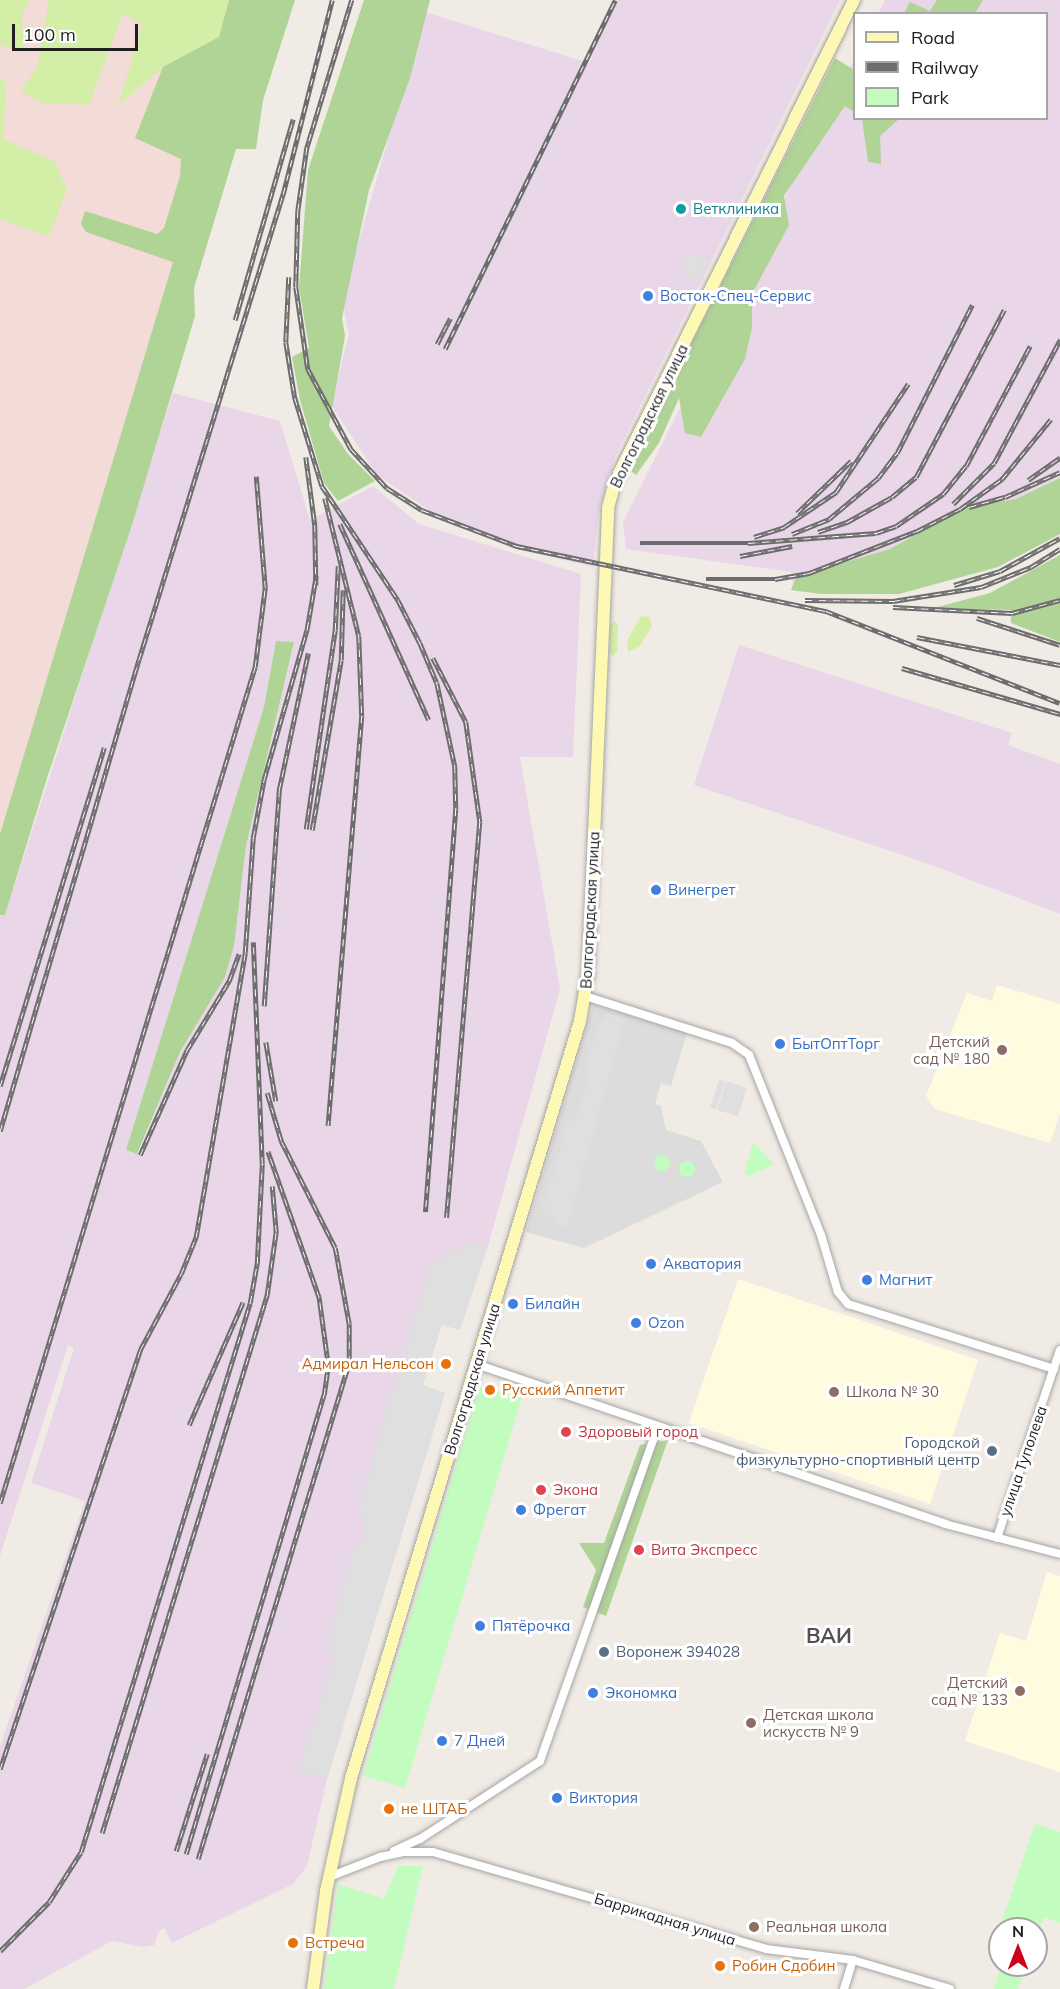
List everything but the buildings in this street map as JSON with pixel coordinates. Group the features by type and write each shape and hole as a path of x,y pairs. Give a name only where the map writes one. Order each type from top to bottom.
{"main road":[{"name":"Волгоградская улица","path":"313,1989 329,1877 351,1778 378,1681 477,1364 585,996 608,508 615,482 854,0"}],"street":[{"path":"585,996 732,1043 749,1055 821,1235 838,1292 848,1304 1054,1369"},
{"name":"улица Туполева","path":"997,1538 1060,1350"},
{"path":"477,1364 657,1428 997,1538 1060,1554"},
{"name":"Баррикадная улица","path":"329,1877 420,1839 540,1761 657,1428"},
{"name":"Баррикадная улица","path":"380,1857 404,1852 441,1854 766,1949 853,1960 950,1989"},
{"path":"844,1989 853,1960"}],"shaded area":[{"path":"0,0 256,0 0,833"},
{"path":"617,0 840,0 615,457 599,510 593,567 512,548 435,514 377,475 331,405 349,334 344,311 346,285 425,12 589,63"},
{"path":"885,0 1060,0 1060,512 882,590 792,582 791,572 626,549 623,522 853,62 853,120 1048,120 1048,12 879,12"},
{"path":"690,252 708,262 698,282 680,273"},
{"path":"173,393 280,421 310,520 373,486 419,524 581,574 573,757 520,757 560,989 488,1246 478,1242 397,1376 445,1393 327,1779 307,1866 293,1884 172,1943 164,1928 159,1931 154,1945 143,1947 112,1941 24,1989 0,1989 0,1746 85,1501 31,1483 74,1348 68,1345 0,1556 0,915 5,915","holes":["276,641 294,643 246,846 234,946 225,977 180,1052 138,1154 126,1150 264,707"]},
{"path":"739,645 1012,733 1008,745 1060,764 1060,914 923,862 694,785"},
{"name":"Детский сад № 180","path":"997,985 1060,1004 1060,1113 1050,1143 935,1109 926,1096 967,993 992,1001"},
{"path":"593,1005 687,1033 671,1086 661,1083 655,1104 661,1106 666,1130 701,1141 723,1182 584,1248 526,1232"},
{"path":"606,1013 625,1019 567,1227 553,1223 555,1217 542,1213 569,1119 576,1120 588,1076 584,1074 600,1020 604,1021"},
{"path":"719,1079 725,1081 716,1109 710,1108"},
{"path":"726,1081 747,1088 738,1116 717,1110"},
{"path":"478,1242 488,1246 460,1330 442,1325 423,1385 445,1393 327,1779 299,1770 335,1654 326,1651 355,1542 365,1542 359,1504 429,1266 466,1243"},
{"name":"Школа № 30","path":"738,1279 978,1360 930,1504 689,1423"},
{"name":"Детский сад № 133","path":"1047,1572 1060,1576 1060,1772 965,1741 1000,1633 1026,1641"}],"green space":[{"path":"0,0 29,0 22,15 24,52 0,45"},
{"path":"49,0 229,0 219,37 163,67 118,106 142,25 123,13 89,105 42,103 21,91 38,64"},
{"path":"229,0 295,0 263,100 256,149 236,149 194,288 195,316 132,525 47,778 5,915 0,915 0,834 173,262 86,232 81,224 85,211 157,234 164,228 180,176 181,159 135,138 163,67 219,37"},
{"path":"364,0 430,0 410,78 369,190 342,318 345,336 329,426 348,454 375,481 338,501 324,483 300,400 292,357 309,348 299,288 308,170"},
{"path":"937,0 983,0 976,12 905,12 910,2 930,11"},
{"path":"835,58 853,69 853,111 845,106 784,196 789,225 752,294 752,328 745,359 701,437 685,433 679,398 659,443 636,475 631,471 688,350"},
{"path":"0,76 6,85 3,139 54,161 67,190 49,236 0,219"},
{"path":"862,120 898,120 880,136 881,164 868,162"},
{"path":"1060,478 1060,534 998,567 899,594 821,594 791,590 796,577 890,549 967,507 1016,499"},
{"path":"1060,555 1060,642 1011,623 1011,610 934,608 990,593"},
{"path":"649,616 652,626 640,646 628,652 627,641 640,617"},
{"path":"614,621 618,625 617,652 613,656 609,652 610,625"},
{"path":"276,641 294,642 246,846 234,946 225,977 180,1052 137,1154 126,1150 264,707"},
{"path":"753,1142 774,1164 750,1176 744,1174"},
{"path":"659,1155 665,1155 670,1163 668,1169 659,1171 654,1166 654,1160"},
{"path":"687,1161 693,1163 695,1169 693,1175 687,1177 681,1175 679,1169 681,1163"},
{"path":"480,1386 522,1397 405,1788 363,1776"},
{"path":"668,1440 606,1616 583,1607 596,1570 579,1543 604,1543 640,1445"},
{"path":"1035,1824 1060,1832 1060,1923 1048,1917 1003,1917"},
{"path":"398,1866 423,1866 394,1989 324,1989 338,1884 384,1899"},
{"path":"998,1977 1022,1977 1018,1989 994,1989"}],"railway":[{"path":"0,1131 139,659 283,194 332,0"},
{"path":"352,0 307,148 298,211 296,287 308,369 351,449 387,488 422,510 517,546 826,611 1060,703"},
{"path":"445,349 615,0"},
{"path":"235,320 293,119"},
{"path":"289,277 286,342 295,398 322,486 398,600 420,643 437,683 455,766 456,809 426,1212"},
{"path":"792,534 829,519 878,478 897,453 972,305"},
{"path":"818,532 847,522 892,497 916,477 1004,310"},
{"path":"437,344 450,318"},
{"path":"953,504 994,463 1060,340"},
{"path":"640,543 748,543 876,533 896,526 943,494 966,466 1030,346"},
{"path":"754,537 784,527 836,492 908,384"},
{"path":"706,579 775,579 809,573 917,531 960,509 1002,479 1051,419"},
{"path":"306,457 315,525 316,585"},
{"path":"1028,480 1060,458"},
{"path":"797,513 851,461"},
{"path":"969,507 1005,497 1060,472"},
{"path":"0,1503 255,667 265,588 256,476"},
{"path":"325,498 359,636 362,716 328,1126"},
{"path":"340,524 429,720"},
{"path":"954,585 1000,571 1060,538"},
{"path":"740,556 792,546"},
{"path":"805,600 893,601 981,587 1031,567 1060,549"},
{"path":"306,829 335,630 338,566"},
{"path":"0,1769 140,1350 181,1274 196,1237 245,953 253,838 264,779 307,629 316,576"},
{"path":"312,830 341,660 343,590"},
{"path":"893,607 1012,613 1060,600"},
{"path":"977,618 1060,645"},
{"path":"917,637 1060,665"},
{"path":"264,1006 279,790 308,653"},
{"path":"433,658 466,722 480,822 447,1218"},
{"path":"902,668 1060,714"},
{"path":"0,1086 104,748"},
{"path":"0,1951 49,1902 81,1852 250,1303 257,1264 262,1164 253,942"},
{"path":"140,1155 187,1050 229,981 239,954"},
{"path":"266,1042 276,1101"},
{"path":"198,1859 349,1363 349,1324 335,1248 281,1141 267,1093"},
{"path":"186,1854 324,1395 328,1365 319,1298 268,1152"},
{"path":"102,1833 267,1295 276,1232 272,1186"},
{"path":"189,1425 243,1302"},
{"path":"176,1851 207,1754"}],"place":[{"name":"Ветклиника","path":"681,209"},
{"name":"Восток-Спец-Сервис","path":"648,296"},
{"name":"Винегрет","path":"656,890"},
{"name":"БытОптТорг","path":"780,1044"},
{"name":"Детский сад № 180","path":"1002,1050"},
{"name":"Акватория","path":"651,1264"},
{"name":"Магнит","path":"867,1280"},
{"name":"Билайн","path":"513,1304"},
{"name":"Ozon","path":"636,1323"},
{"name":"Адмирал Нельсон","path":"446,1364"},
{"name":"Русский Аппетит","path":"490,1390"},
{"name":"Школа № 30","path":"834,1392"},
{"name":"Здоровый город","path":"566,1432"},
{"name":"Городской физкультурно-спортивный центр","path":"992,1451"},
{"name":"Экона","path":"541,1490"},
{"name":"Фрегат","path":"521,1510"},
{"name":"Вита Экспресс","path":"639,1550"},
{"name":"Пятёрочка","path":"480,1626"},
{"name":"Воронеж 394028","path":"604,1652"},
{"name":"Детский сад № 133","path":"1020,1691"},
{"name":"Экономка","path":"593,1693"},
{"name":"Детская школа искусств № 9","path":"751,1723"},
{"name":"7 Дней","path":"442,1741"},
{"name":"Виктория","path":"557,1798"},
{"name":"не ШТАБ","path":"389,1809"},
{"name":"Реальная школа","path":"754,1927"},
{"name":"Встреча","path":"293,1943"},
{"name":"Робин Сдобин","path":"720,1966"}],"district":[{"name":"ВАИ","path":"829,1635"}]}
